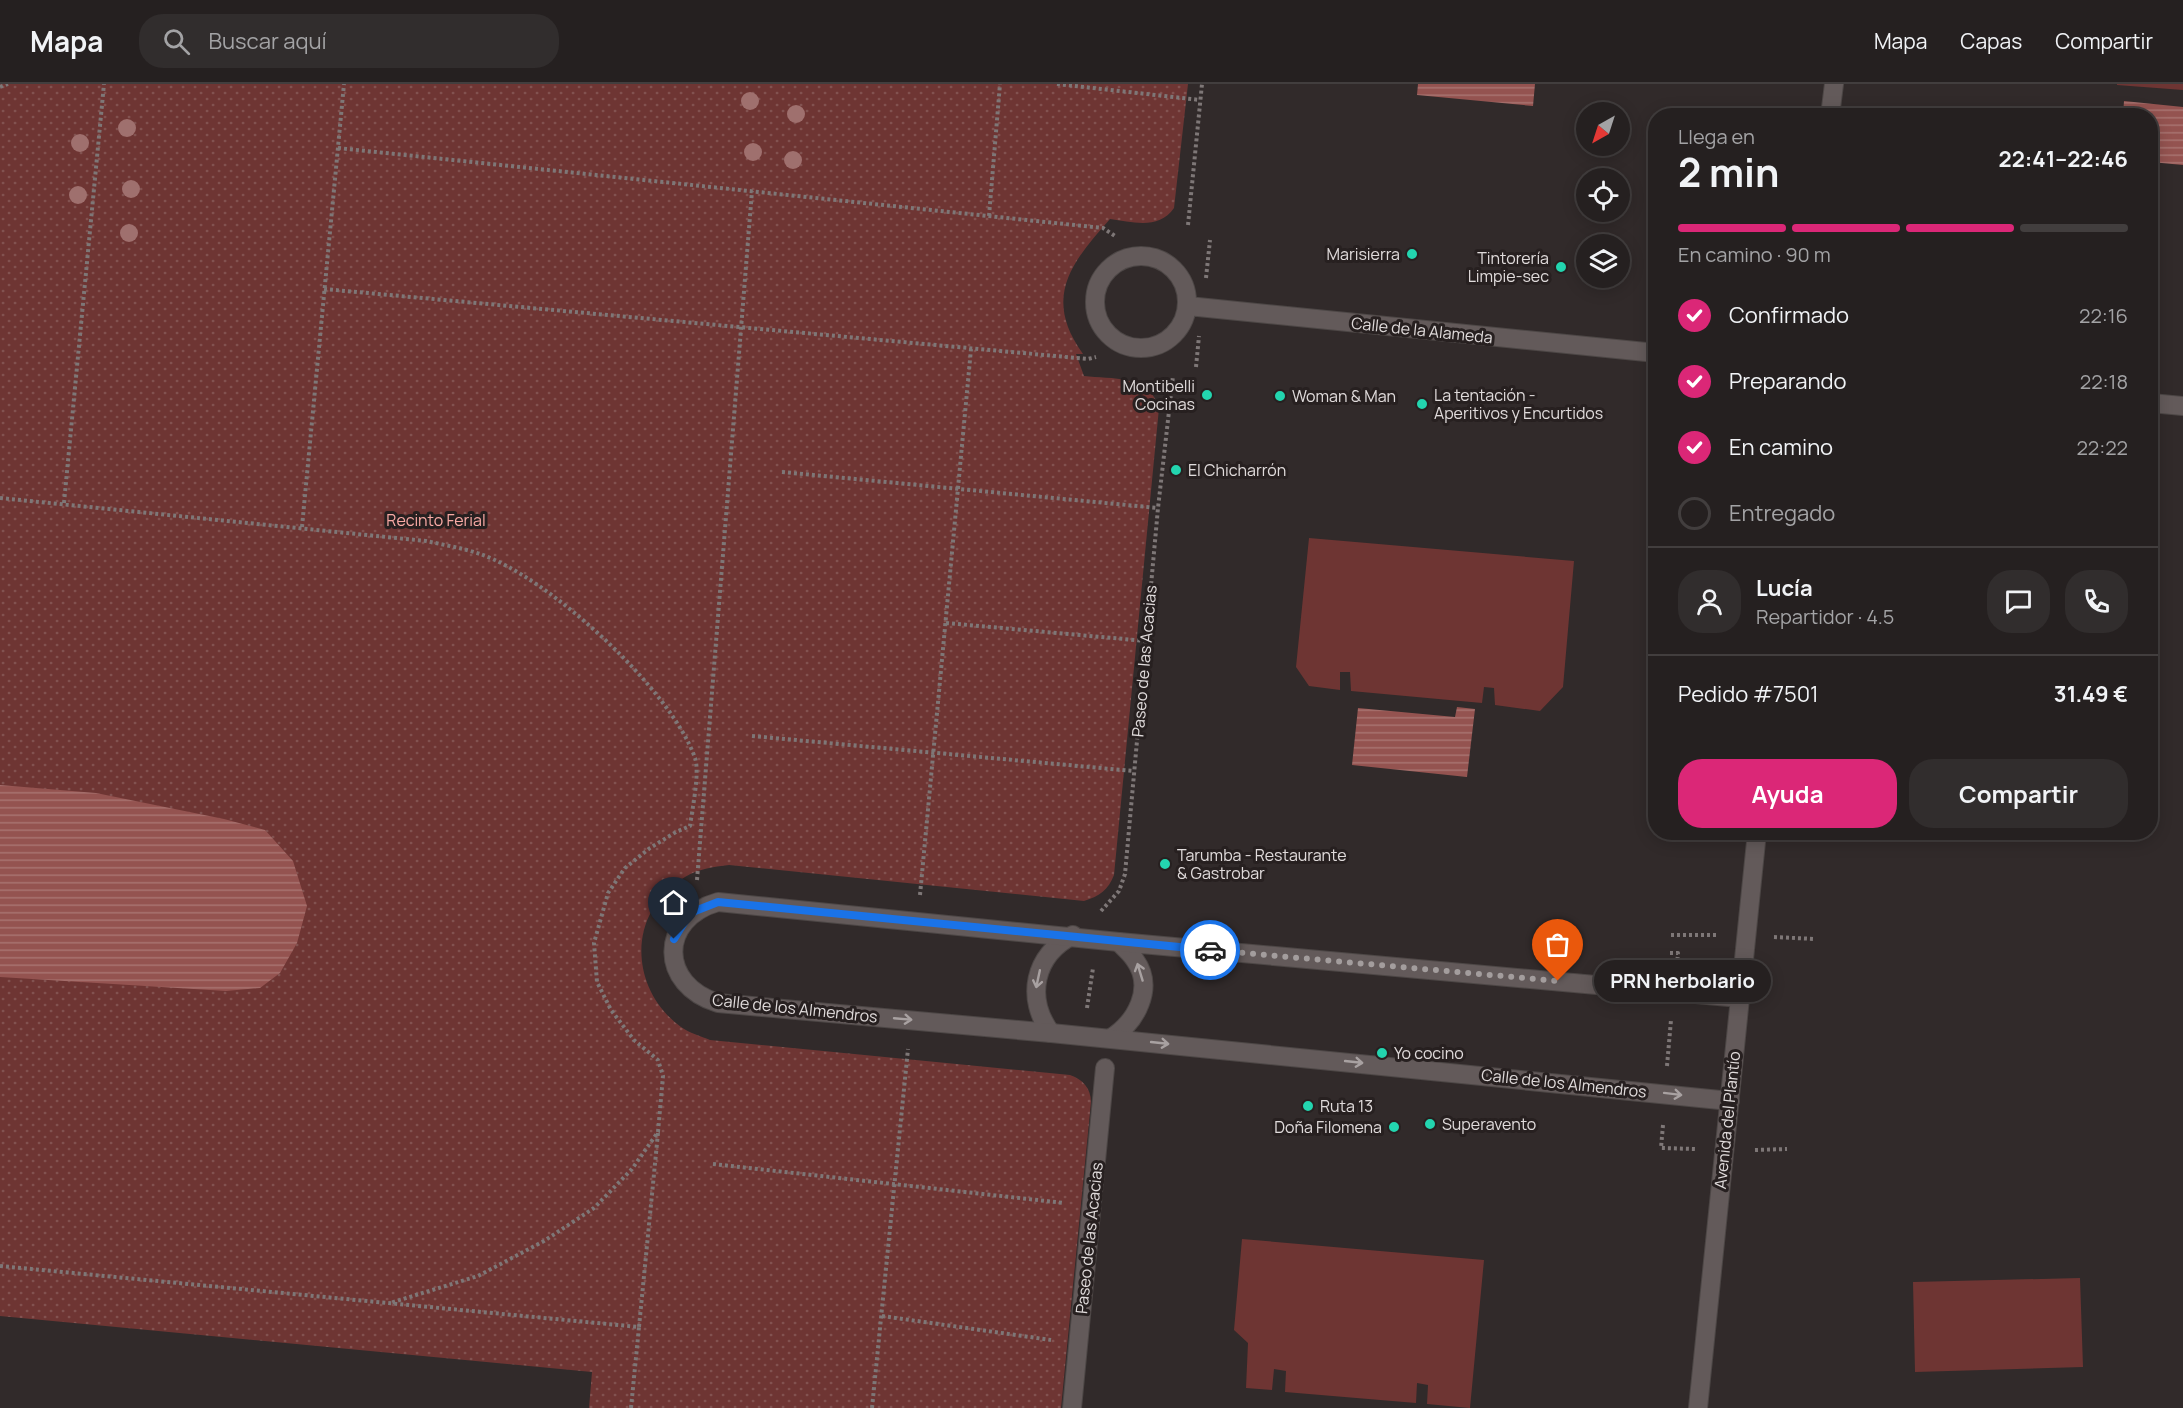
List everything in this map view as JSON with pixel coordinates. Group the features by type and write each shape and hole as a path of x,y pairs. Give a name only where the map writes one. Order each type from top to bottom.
{"street":[{"path":"1831,108 1834,84"},
{"path":"1145,256 1168,264 1179,275 1186,290 1188,306 1176,333 1165,342 1152,347 1137,348 1111,337 1099,319 1095,297 1099,282 1108,269 1122,260 1145,256"},
{"name":"Calle de la Alameda","path":"1188,306 1648,352"},
{"path":"2158,404 2183,406"},
{"name":"Avenida del Plantío","path":"1698,1408 1756,840"},
{"name":"Calle de los Almendros","path":"1730,1101 1111,1038 718,1003 703,999 682,981 673,953 674,939 690,913 718,902 1073,935 1119,942 1740,998"},
{"path":"1051,1033 1040,1015 1037,1004 1038,973 1055,947 1073,935"},
{"path":"1111,1038 1132,1022 1140,1007 1143,991 1136,961 1119,942"},
{"name":"Paseo de las Acacias","path":"1072,1408 1105,1068"}],"path":[{"path":"0,87 8,84"},
{"path":"64,503 104,84"},
{"path":"302,527 344,84"},
{"path":"989,216 1000,84"},
{"path":"1057,84 1200,100"},
{"path":"1188,225 1202,84"},
{"path":"338,148 1103,228 1115,236"},
{"path":"697,880 752,191"},
{"path":"324,289 971,349 1088,359 1096,357"},
{"path":"920,895 971,349"},
{"name":"Paseo de las Acacias","path":"1083,1037 1099,912 1119,891 1125,874 1158,508 1173,376"},
{"path":"782,472 1158,508"},
{"path":"0,498 426,541 481,554 515,572 584,621 660,699 696,760 690,826 650,848 625,868 608,893 594,943 597,982 611,1010 634,1040 658,1060 663,1076 631,1408"},
{"path":"946,623 1146,641"},
{"path":"752,736 1133,771"},
{"path":"1661,1148 1678,953 1670,953"},
{"path":"872,1408 908,1048"},
{"path":"390,1303 478,1276 544,1241 594,1208 632,1169 658,1132"},
{"path":"713,1164 1092,1206"},
{"path":"0,1266 639,1327"},
{"path":"882,1316 1078,1344"}],"green space":[{"name":"Recinto Ferial","path":"0,84 1188,84 1174,208 1168,215 1153,222 1136,223 1110,219 1074,266 1067,281 1064,298 1065,315 1071,334 1083,354 1076,354 1084,376 1117,379 1138,384 1154,397 1159,408 1114,875 1109,885 1099,895 1084,901 729,865 690,874 666,892 652,910 644,930 641,951 644,972 651,992 664,1011 684,1029 710,1040 1070,1075 1085,1085 1091,1102 1061,1408 589,1408 592,1372 0,1316"},
{"path":"2117,84 2183,84 2183,90 2117,85"},
{"path":"1309,538 1574,561 1563,687 1540,711 1495,705 1494,688 1484,687 1482,703 1351,691 1350,672 1340,672 1340,690 1309,686 1296,667"},
{"path":"1242,1239 1484,1260 1470,1408 1427,1404 1428,1385 1417,1383 1416,1403 1285,1392 1286,1371 1274,1369 1272,1390 1246,1388 1248,1343 1234,1330"},
{"path":"2080,1278 2083,1367 1915,1372 1913,1282"}],"shaded area":[{"path":"1418,84 1535,84 1533,106 1417,95"},
{"path":"2124,101 2183,107 2183,165 2158,163 2158,108 2124,108"},
{"path":"1457,707 1475,709 1467,777 1352,765 1358,708 1455,717"},
{"path":"0,785 96,793 224,819 265,830 293,861 307,906 297,943 280,973 260,988 226,991 0,977"}],"way so far":[{"path":"1210,950 1558,981"}],"place":[{"name":"Marisierra","path":"1412,254"},
{"name":"Tintorería Limpie-sec","path":"1561,267"},
{"name":"Montibelli Cocinas","path":"1207,395"},
{"name":"Woman & Man","path":"1280,396"},
{"name":"La tentación - Aperitivos y Encurtidos","path":"1422,404"},
{"name":"El Chicharrón","path":"1176,470"},
{"name":"Tarumba - Restaurante & Gastrobar","path":"1165,864"},
{"name":"PRN herbolario","path":"1558,981"},
{"name":"Yo cocino","path":"1382,1053"},
{"name":"Ruta 13","path":"1308,1106"},
{"name":"Superavento","path":"1430,1124"},
{"name":"Doña Filomena","path":"1394,1127"}],"route":[{"path":"674,939 690,913 701,906 718,902 1210,950"}]}
